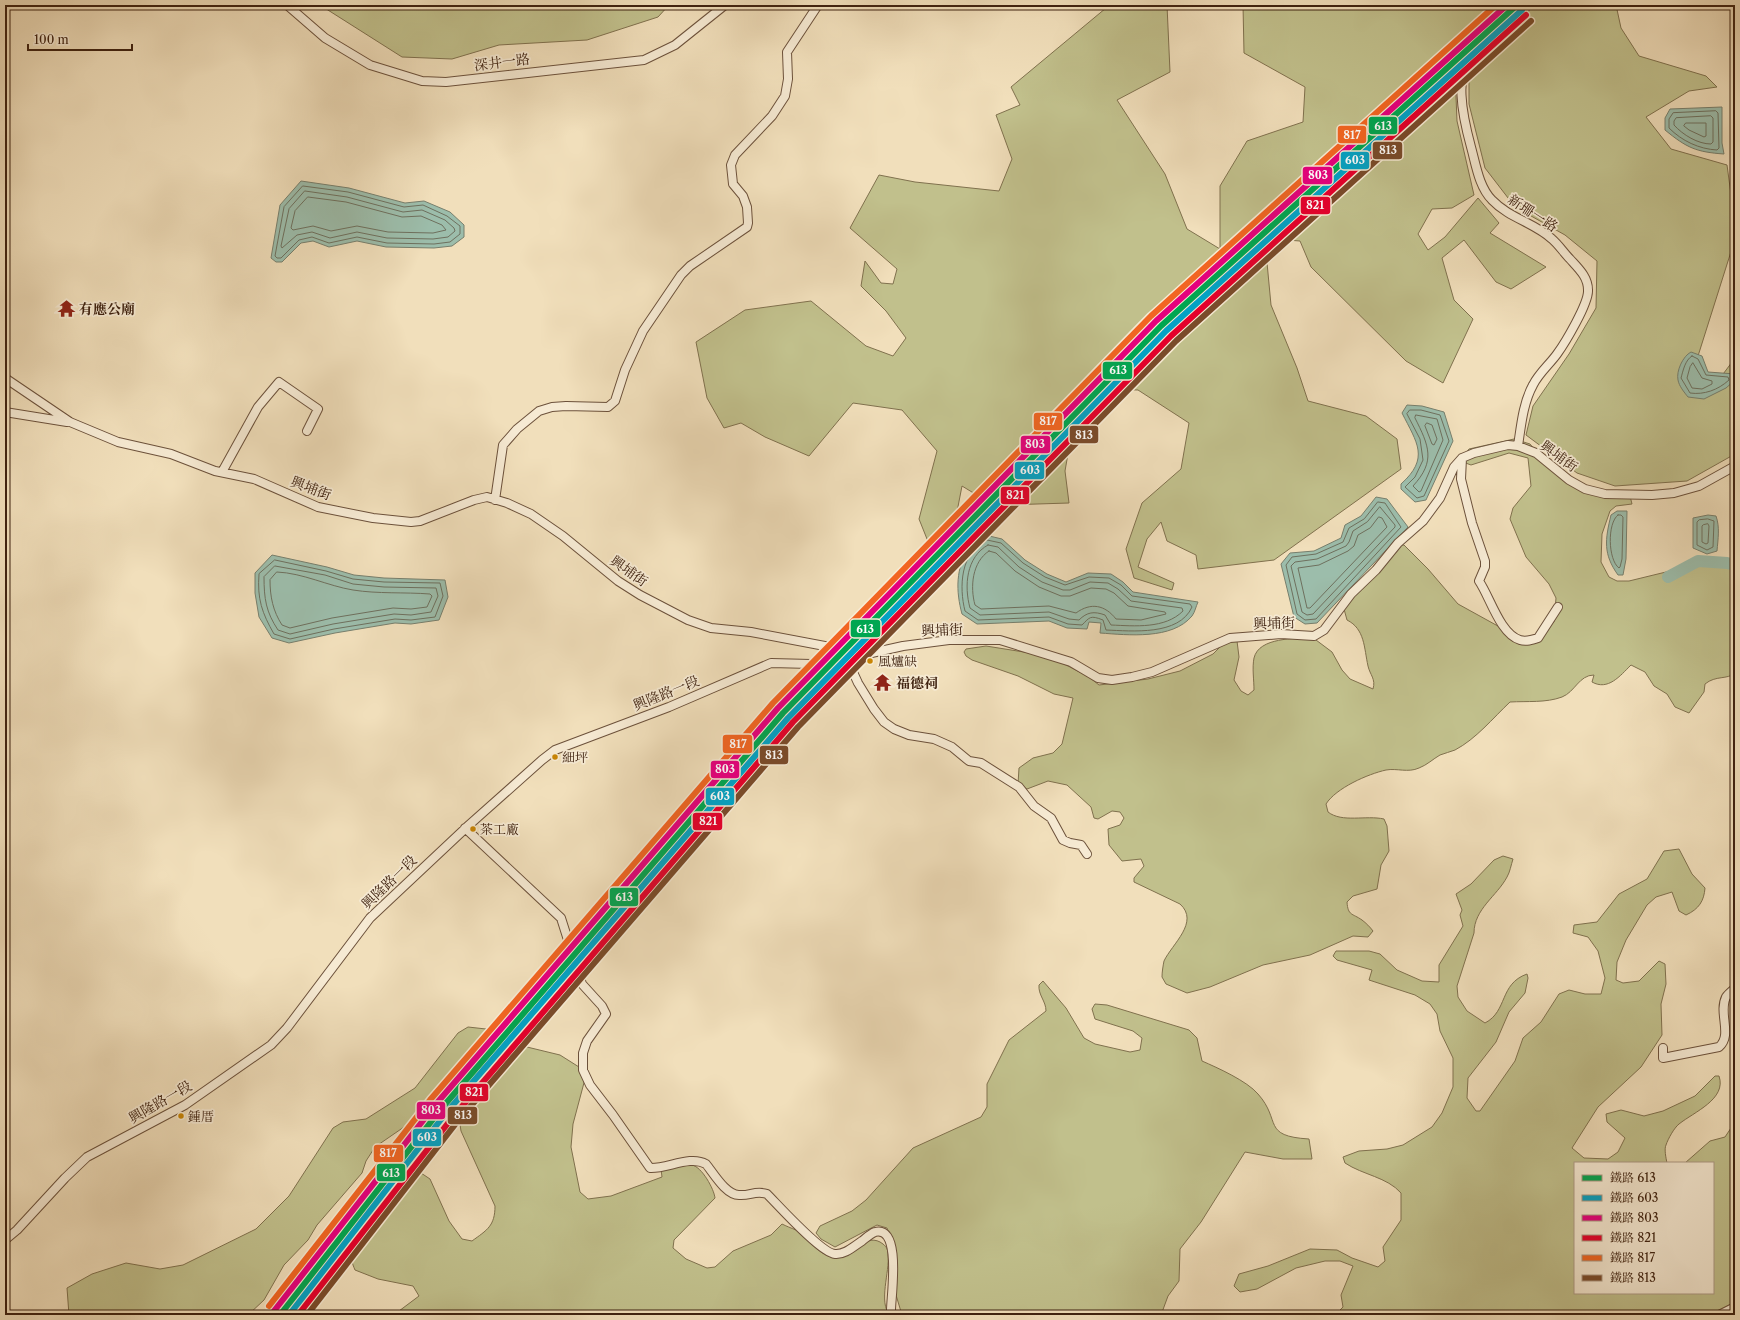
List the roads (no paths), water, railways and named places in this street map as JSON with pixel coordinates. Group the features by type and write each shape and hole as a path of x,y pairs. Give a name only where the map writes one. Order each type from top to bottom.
{"street":[{"name":"深井一路","path":"287,5 325,38 370,64 422,81 446,82 644,60 675,45 725,5"},
{"path":"495,500 503,445 517,429 539,411 552,407 608,407 615,401 625,370 643,331 681,275 690,266 747,227 747,207 743,196 733,184 731,165 735,155 772,116 785,96 788,79 787,52 818,5"},
{"name":"新珊一路","path":"1518,446 1526,399 1542,370 1556,356 1566,340 1585,304 1589,291 1587,280 1581,271 1552,239 1499,208 1490,199 1483,188 1467,131 1461,90 1463,69 1469,52 1480,34 1494,22 1522,5"},
{"name":"興埔街","path":"5,378 70,422 118,442 171,454 222,472 254,479 318,507 411,522 420,521 474,500 487,497 508,503 531,514 562,536 618,581 640,595 688,620 711,628 751,632 867,654 903,646 949,640 1000,640 1071,662 1098,678 1112,680 1152,672 1230,638 1281,634 1314,636 1324,630 1351,594 1376,570 1398,543 1423,521 1440,498 1454,467 1462,458 1487,450 1508,446 1518,446 1536,453 1569,480 1585,489 1605,494 1652,495 1674,493 1699,486 1735,467"},
{"path":"222,472 258,407 279,382 318,409 307,431"},
{"path":"5,412 70,422"},
{"path":"1462,458 1461,479 1472,523 1485,561 1485,567 1479,581 1503,626 1519,640 1527,641 1538,638 1558,607"},
{"path":"825,646 831,655 825,663"},
{"name":"興隆路一段","path":"5,1240 17,1230 65,1178 87,1157 185,1105 271,1045 287,1028 370,918 465,828 555,750 669,708 771,663 825,663 847,659 856,653"},
{"path":"847,659 858,683 884,722 894,729 910,735 934,739 952,747 969,761 981,763 1019,787 1034,806 1051,818 1063,840 1081,845 1087,854"},
{"path":"465,828 561,918 582,984 602,1006 606,1014 603,1021 587,1041 583,1053 583,1070 585,1078 650,1168 690,1162 702,1162 706,1164 729,1191 739,1196 760,1191 767,1194 801,1228 829,1252 836,1254 847,1252 875,1232 882,1232 889,1237 893,1250 891,1310 893,1315"},
{"path":"1663,1048 1663,1058 1719,1047 1724,1043 1726,1037 1724,1014 1726,998 1735,988"},
{"path":"1719,1315 1735,1307"}],"water":[{"path":"1722,107 1722,143 1724,154 1706,152 1692,148 1665,130 1665,118 1670,109"},
{"path":"301,181 349,188 405,203 424,201 450,212 464,225 464,237 452,246 434,248 386,247 357,241 329,247 313,241 301,243 282,262 276,262 271,258 280,205"},
{"path":"1691,352 1702,356 1708,372 1735,374 1734,381 1726,388 1704,399 1688,397 1679,384 1678,372 1683,360"},
{"path":"1407,405 1422,406 1444,412 1453,441 1426,500 1415,502 1401,489 1401,484 1416,466 1418,458 1416,442 1402,413"},
{"path":"1376,497 1387,499 1408,527 1317,623 1305,624 1294,617 1281,564 1290,553 1314,551 1341,538 1345,525 1361,516"},
{"path":"1617,511 1627,511 1626,559 1623,575 1618,575 1613,567 1607,546 1607,532 1611,515"},
{"path":"1708,515 1716,516 1718,533 1717,551 1707,554 1693,548 1693,518"},
{"path":"985,535 1002,539 1025,560 1047,574 1066,582 1088,573 1111,574 1123,582 1133,592 1198,602 1192,616 1183,624 1173,629 1149,634 1123,635 1100,633 1101,623 1089,622 1087,629 1067,628 1049,621 977,624 962,614 958,580 959,571 965,555 970,547"},
{"path":"272,555 327,567 354,575 384,578 445,580 448,597 439,620 411,624 395,623 335,633 289,643 272,638 259,617 255,593 255,573"}],"waterway":[{"path":"1668,577 1698,561 1735,565"}],"rail line":[{"name":"817","path":"269,1306 430,1100 773,703 1151,316 1496,5"},
{"name":"803","path":"274,1311 436,1104 778,708 1156,321 1507,5"},
{"name":"613","path":"280,1315 441,1109 783,713 1161,326 1517,5"},
{"name":"603","path":"289,1315 446,1113 788,718 1166,331 1522,10"},
{"name":"821","path":"298,1315 452,1118 793,722 1171,336 1526,15"},
{"name":"813","path":"307,1315 457,1122 798,727 1176,341 1531,21"}],"place":[{"name":"有應公廟","path":"66,309"},
{"name":"風爐缺","path":"870,661"},
{"name":"福德祠","path":"883,683"},
{"name":"細坪","path":"555,757"},
{"name":"茶工廠","path":"473,829"},
{"name":"鍾厝","path":"181,1116"}]}
